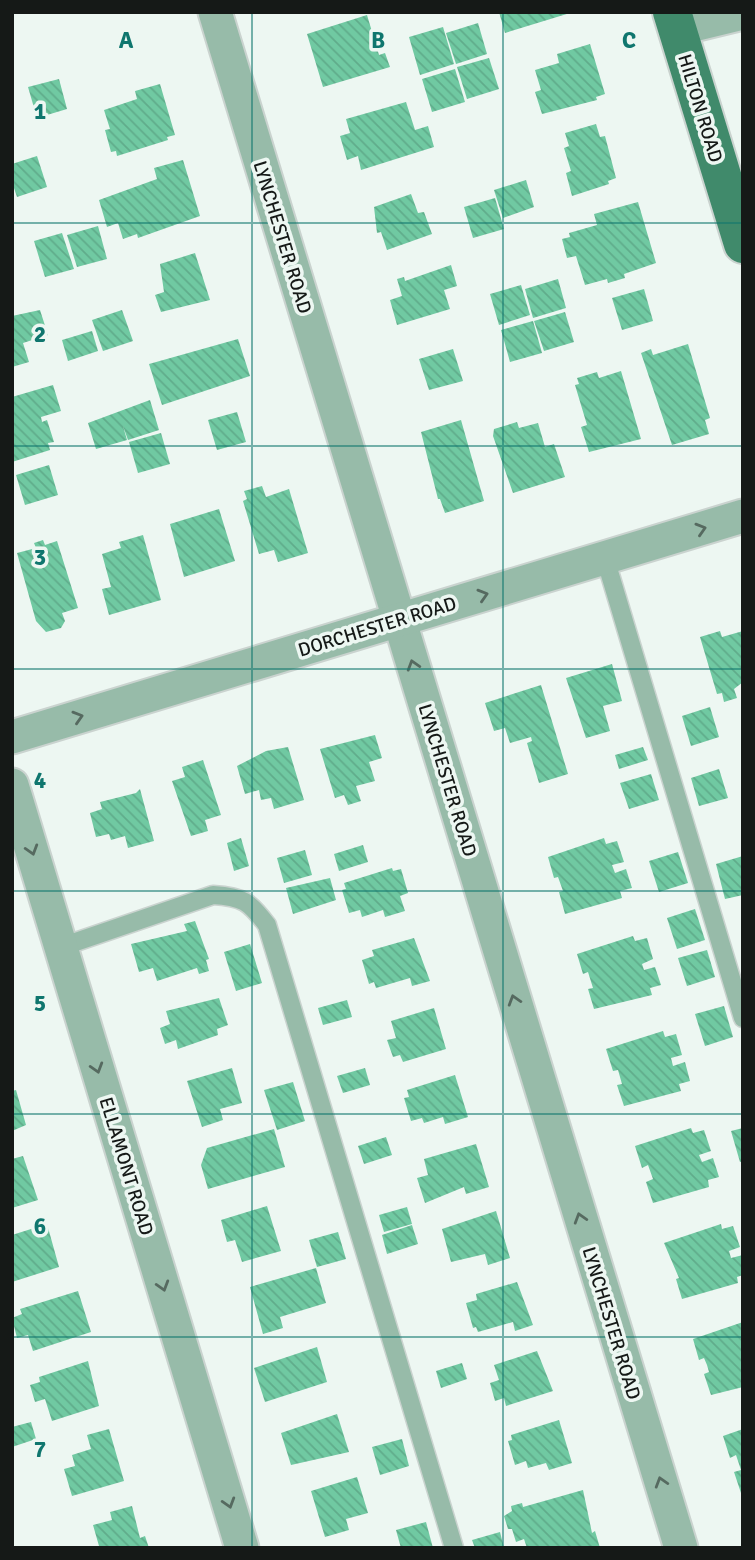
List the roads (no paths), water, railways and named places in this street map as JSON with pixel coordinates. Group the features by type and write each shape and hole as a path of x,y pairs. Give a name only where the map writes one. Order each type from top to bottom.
{"main road":[{"name":"HILTON ROAD","path":"675,21 743,244"}],"street":[{"name":"LYNCHESTER ROAD","path":"215,12 681,1548"},
{"path":"675,21 743,13"},
{"name":"DORCHESTER ROAD","path":"12,737 743,516"},
{"name":"ELLAMONT ROAD","path":"12,785 242,1548"}],"lane":[{"path":"605,558 743,1018"},
{"path":"61,947 213,895 236,896 253,906 267,925 454,1548"}]}
